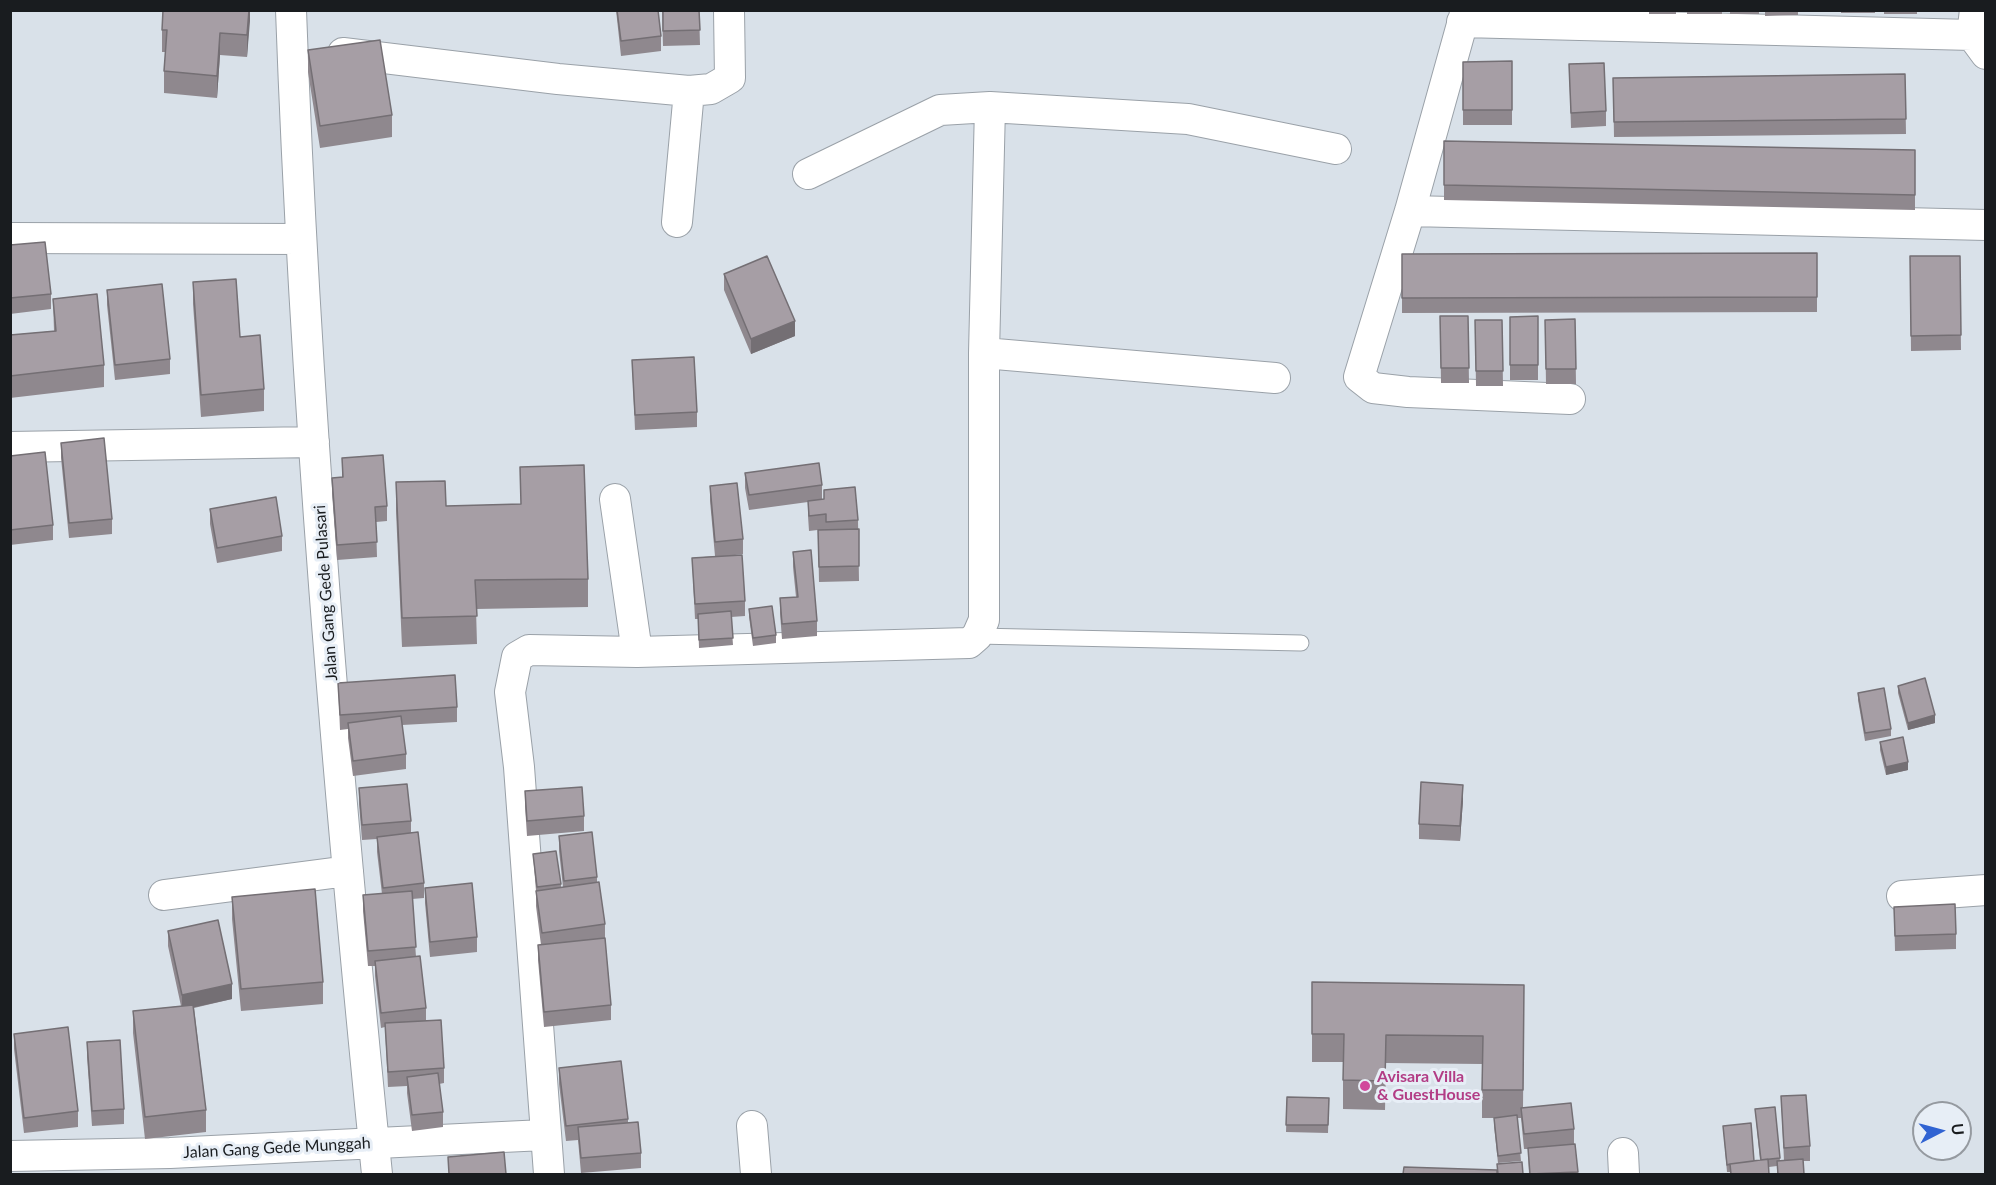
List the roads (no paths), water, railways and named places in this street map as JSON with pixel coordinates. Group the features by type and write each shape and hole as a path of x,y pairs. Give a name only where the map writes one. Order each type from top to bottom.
{"street":[{"name":"Jalan Gang Gede Pulasari","path":"291,10 301,239 314,442 348,871 377,1174"},
{"path":"293,47 558,79 689,91 711,88 730,78 729,10"},
{"path":"1570,399 1408,392 1373,388 1359,377 1362,361 1410,212 1464,16 1978,33"},
{"path":"677,222 689,91"},
{"path":"808,174 940,110 990,107 1188,119 1336,149"},
{"path":"549,1174 544,1135 519,767 510,692 517,657 530,650 637,652 969,643 977,636 984,620 984,353 990,107"},
{"path":"1410,212 1986,225"},
{"path":"10,238 301,239"},
{"path":"984,353 1275,378"},
{"path":"10,447 314,442"},
{"path":"615,500 637,652"},
{"path":"164,895 348,871"},
{"path":"1902,896 1986,890"},
{"path":"752,1126 756,1174"},
{"name":"Jalan Gang Gede Munggah","path":"10,1156 87,1156 544,1135"}],"lane":[{"path":"977,636 1301,643"}],"place":[{"name":"Avisara Villa & GuestHouse","path":"1365,1086"}]}
